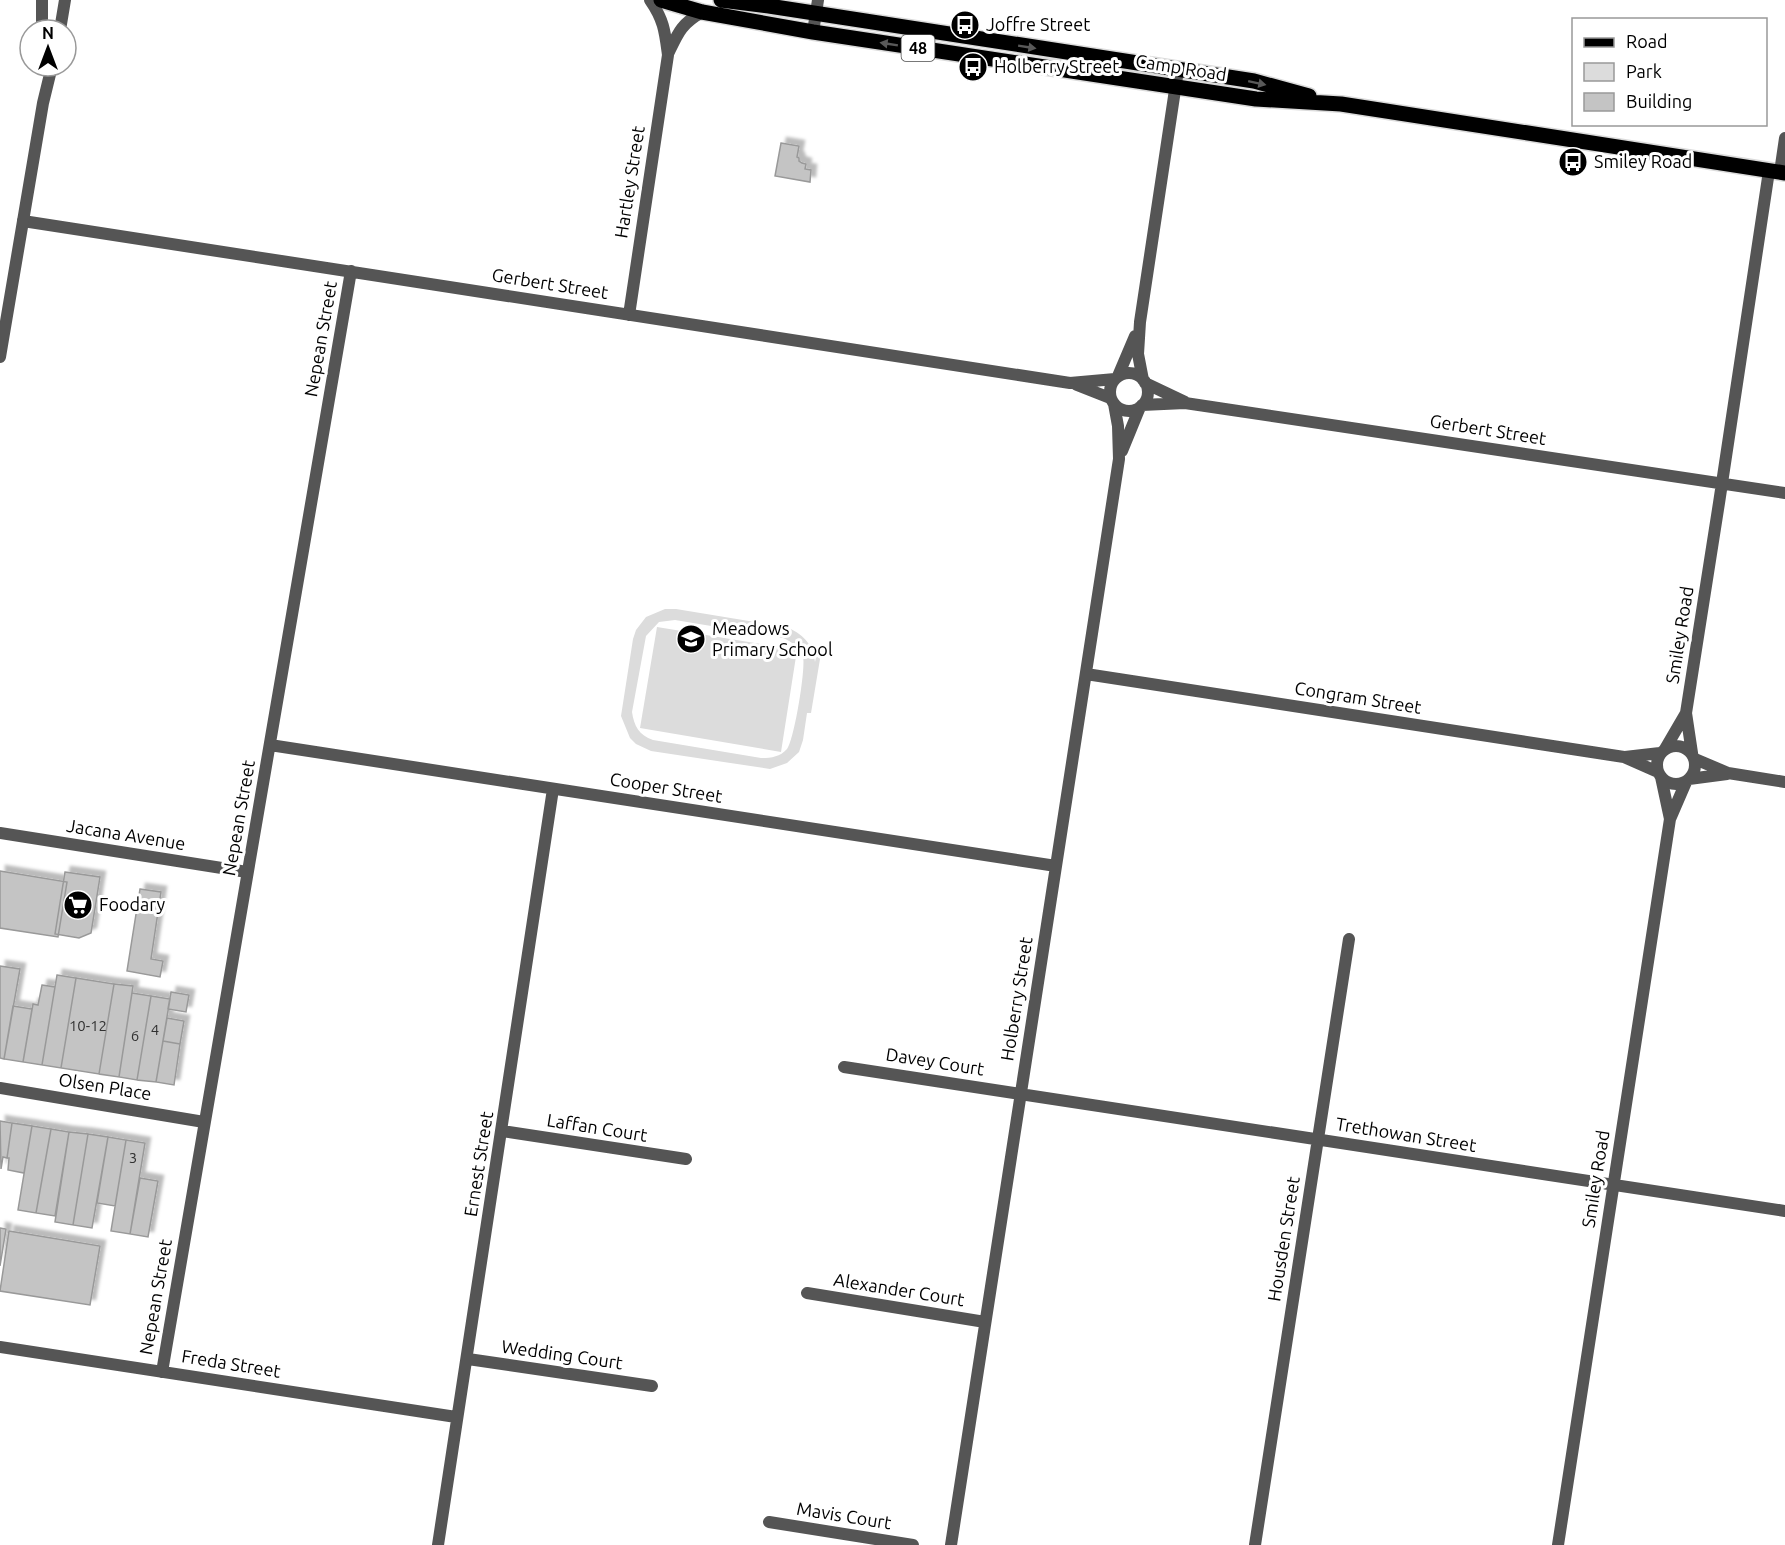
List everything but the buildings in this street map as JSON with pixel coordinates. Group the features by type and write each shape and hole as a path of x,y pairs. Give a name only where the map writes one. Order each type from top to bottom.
{"main road":[{"name":"Camp Road","path":"662,0 702,12 813,32 1176,88 1256,99 1341,104 1778,172"},
{"name":"Camp Road","path":"721,0 817,6 1178,70 1254,81 1341,104"}],"street":[{"path":"42,0 42,18"},
{"path":"62,18 65,0"},
{"name":"Hartley Street","path":"628,315 668,55 664,25 650,0"},
{"path":"813,32 817,6"},
{"name":"Hartley Street","path":"668,55 687,20 702,12"},
{"path":"1140,322 1117,378 1110,388 1112,401 1123,410 1129,411 1141,406 1147,394 1138,354 1140,322 1178,70"},
{"path":"42,78 43,103"},
{"path":"0,357 49,78"},
{"name":"Smiley Road","path":"1693,756 1686,713 1722,484 1785,138"},
{"name":"Gerbert Street","path":"23,221 1070,383 1112,401"},
{"name":"Nepean Street","path":"162,1372 351,271"},
{"path":"1117,378 1134,374 1144,382"},
{"name":"Gerbert Street","path":"1070,383 1117,378"},
{"name":"Gerbert Street","path":"1144,382 1185,403"},
{"name":"Holberry Street","path":"951,1545 1119,459 1118,426 1112,401"},
{"name":"Gerbert Street","path":"1141,406 1185,403 1785,493"},
{"name":"Holberry Street","path":"1119,459 1141,406"},
{"name":"Congram Street","path":"1086,674 1624,757 1663,751"},
{"name":"Smiley Road","path":"1663,751 1686,713"},
{"name":"Cooper Street","path":"270,745 1056,866"},
{"path":"1728,773 1670,784 1660,775 1658,759 1663,751 1671,746 1682,747 1693,756 1728,773 1785,782"},
{"path":"1688,780 1695,770 1693,756"},
{"name":"Congram Street","path":"1624,757 1660,775"},
{"name":"Smiley Road","path":"1660,775 1670,819"},
{"name":"Smiley Road","path":"1558,1545 1670,819 1688,780"},
{"name":"Ernest Street","path":"438,1545 553,789"},
{"name":"Jacana Avenue","path":"0,833 247,872"},
{"name":"Housden Street","path":"1255,1545 1349,939"},
{"name":"Davey Court","path":"844,1067 1021,1094"},
{"name":"Olsen Place","path":"0,1088 204,1122"},
{"name":"Trethowan Street","path":"1021,1094 1785,1211"},
{"name":"Laffan Court","path":"502,1131 686,1160"},
{"name":"Alexander Court","path":"807,1293 985,1322"},
{"name":"Freda Street","path":"0,1347 456,1417"},
{"name":"Wedding Court","path":"468,1359 652,1386"},
{"name":"Mavis Court","path":"769,1522 913,1545"}],"green space":[{"path":"665,609 676,609 786,627 797,632 806,640 815,662 817,653 821,653 811,713 807,713 799,752 787,763 770,769 651,751 636,744 630,738 621,716 633,639 636,630 646,617","holes":["675,620 783,638 802,653 803,664 793,733 787,749 781,754 761,758 653,740 638,729 632,712 646,636 659,622"]},
{"path":"657,627 797,650 781,752 640,728"}],"place":[{"name":"Joffre Street","path":"965,25"},
{"name":"Holberry Street","path":"973,67"},
{"name":"Smiley Road","path":"1573,162"},
{"name":"Meadows Primary School","path":"691,639"},
{"name":"Foodary","path":"78,905"}]}
